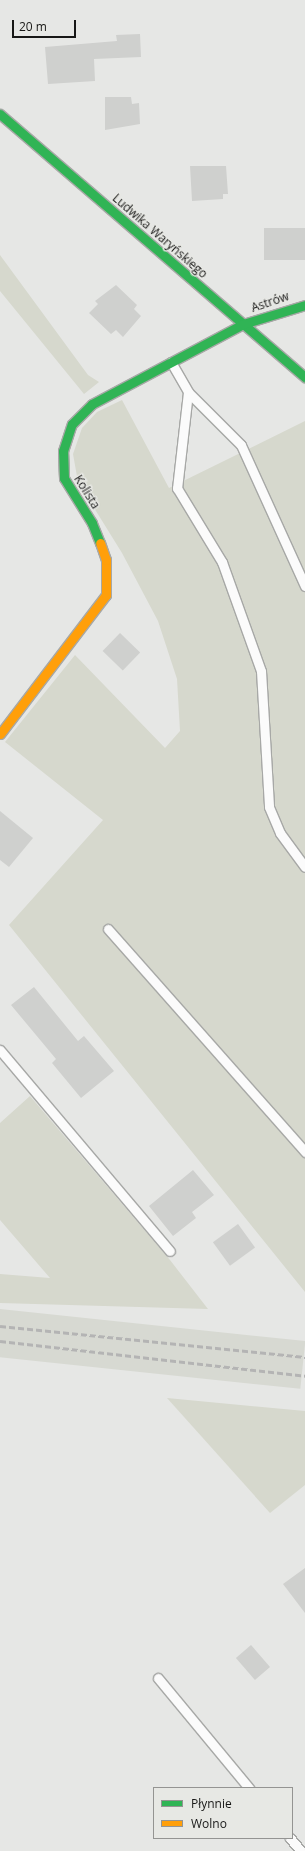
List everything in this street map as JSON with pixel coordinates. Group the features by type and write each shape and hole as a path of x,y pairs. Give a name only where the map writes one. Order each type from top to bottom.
{"street":[{"name":"Ludwika Waryńskiego","path":"0,114 305,377"},
{"name":"Astrów","path":"243,324 305,305"},
{"name":"Kolista","path":"0,734 106,595 106,560 92,523 64,478 63,451 72,424 92,404 243,324"}],"lane":[{"path":"171,362 188,392 241,445 305,586"},
{"path":"188,392 177,488 222,562 261,671 269,807 280,833 305,867"},
{"path":"108,929 302,1141 305,1152"},
{"path":"0,1050 170,1251"},
{"path":"158,1678 248,1787"},
{"path":"291,1839 301,1851"}],"shaded area":[{"path":"0,255 88,375 99,382 84,394 0,291"},
{"path":"122,400 169,488 305,421 305,1292 9,925 103,820 5,742 75,655 165,748 180,731 177,679 158,621 122,553 78,482 73,454 82,428 97,412"},
{"path":"30,1096 170,1260 208,1309 0,1303 0,1274 50,1278 0,1220 0,1123"},
{"path":"0,1309 305,1341 300,1389 0,1357"},
{"path":"167,1398 305,1411 305,1485 270,1513"}],"building":[{"path":"140,34 141,57 94,59 95,81 48,84 45,47 117,41 116,35"},
{"path":"105,97 131,97 132,104 139,103 140,124 105,130"},
{"path":"190,166 226,166 228,194 223,194 223,199 192,201"},
{"path":"264,228 305,228 305,260 264,260"},
{"path":"116,285 137,305 134,309 141,316 123,337 116,330 111,334 89,313 98,304 95,301"},
{"path":"120,633 140,652 123,670 103,651"},
{"path":"0,811 33,838 9,867 0,860"},
{"path":"34,987 78,1041 84,1036 114,1071 81,1098 52,1063 56,1059 11,1005"},
{"path":"193,1170 214,1195 192,1212 196,1218 173,1236 149,1206"},
{"path":"238,1224 255,1247 230,1266 213,1242"},
{"path":"305,1568 305,1613 283,1584"},
{"path":"251,1645 270,1667 255,1680 236,1658"}],"railway":[{"path":"0,1326 305,1357"},
{"path":"0,1341 305,1376"}],"traffic: fast":[{"path":"0,114 305,377"},
{"path":"100,543 92,523 64,478 63,451 72,424 92,404 243,324 305,305"}],"traffic: slow":[{"path":"0,734 106,595 106,560 100,543"}]}
